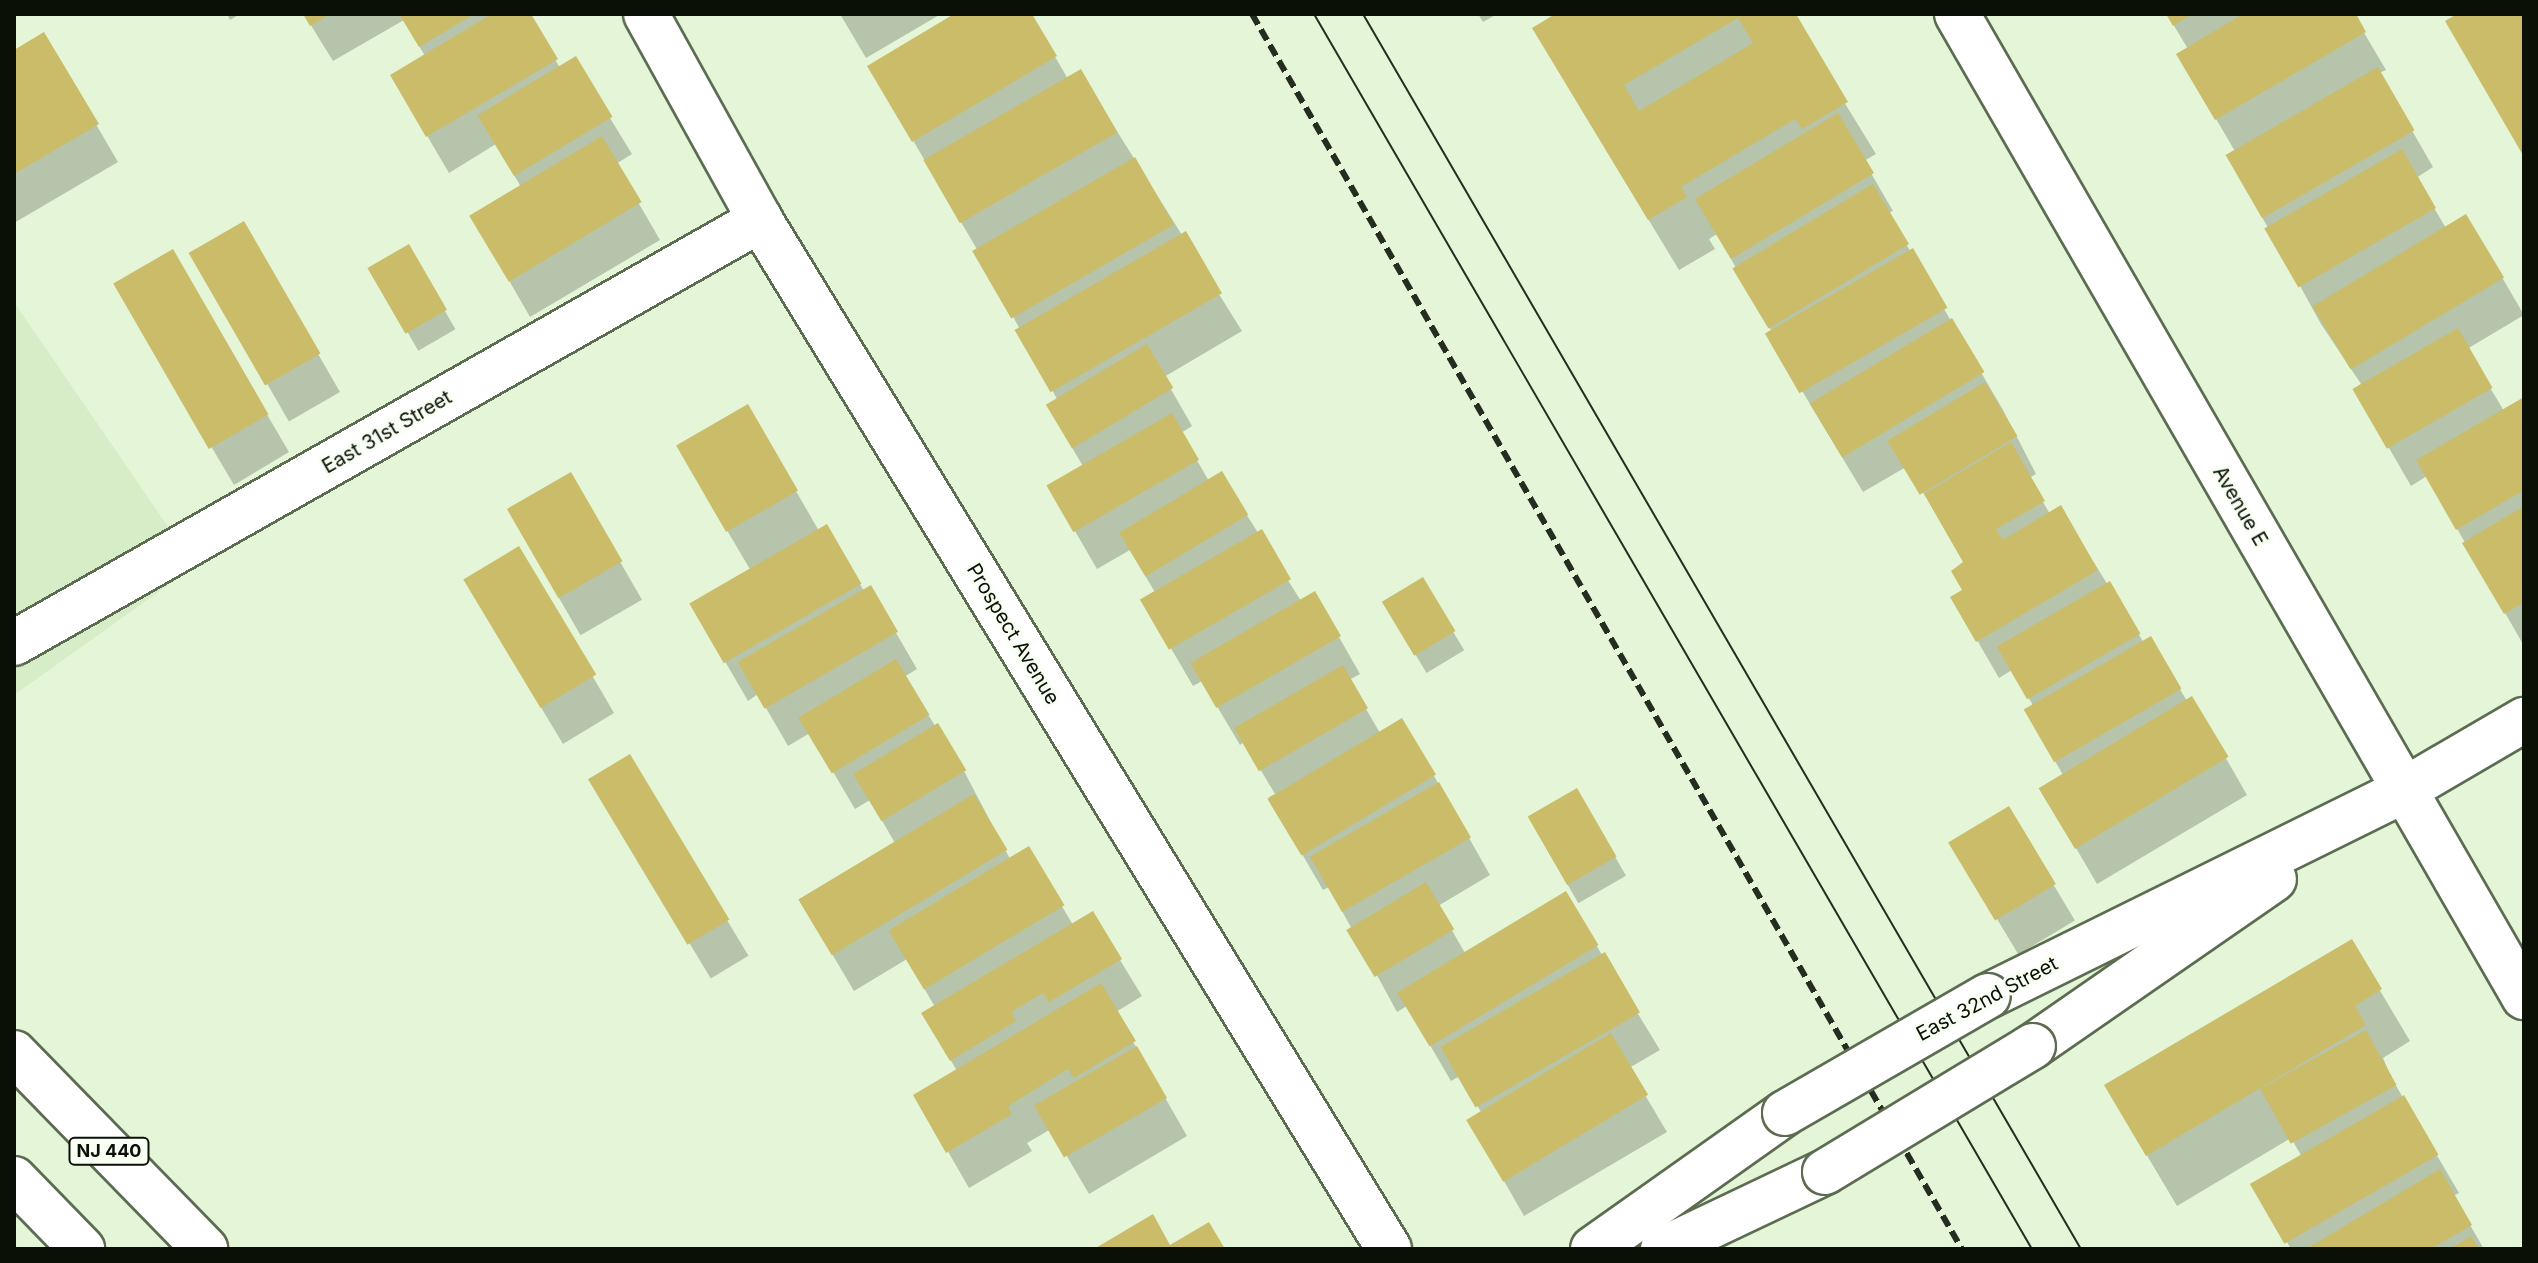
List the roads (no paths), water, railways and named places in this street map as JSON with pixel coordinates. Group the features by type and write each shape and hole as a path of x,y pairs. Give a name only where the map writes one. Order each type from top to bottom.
{"main road":[{"name":"Prospect Avenue","path":"646,14 760,220 1389,1249"},
{"name":"Avenue E","path":"1957,14 2524,997"},
{"name":"East 31st Street","path":"14,643 760,220"},
{"name":"East 32nd Street","path":"1593,1249 1785,1113 1988,996 2404,790 2524,720"},
{"name":"East 32nd Street","path":"1663,1249 1825,1172 2033,1046 2404,790"},
{"name":"NJ 440","path":"14,1053 205,1249"},
{"path":"14,1179 82,1249"}],"tram line":[{"path":"1314,14 2032,1249"},
{"path":"1363,14 2081,1249"}],"railway":[{"path":"1252,14 1962,1249"}]}
